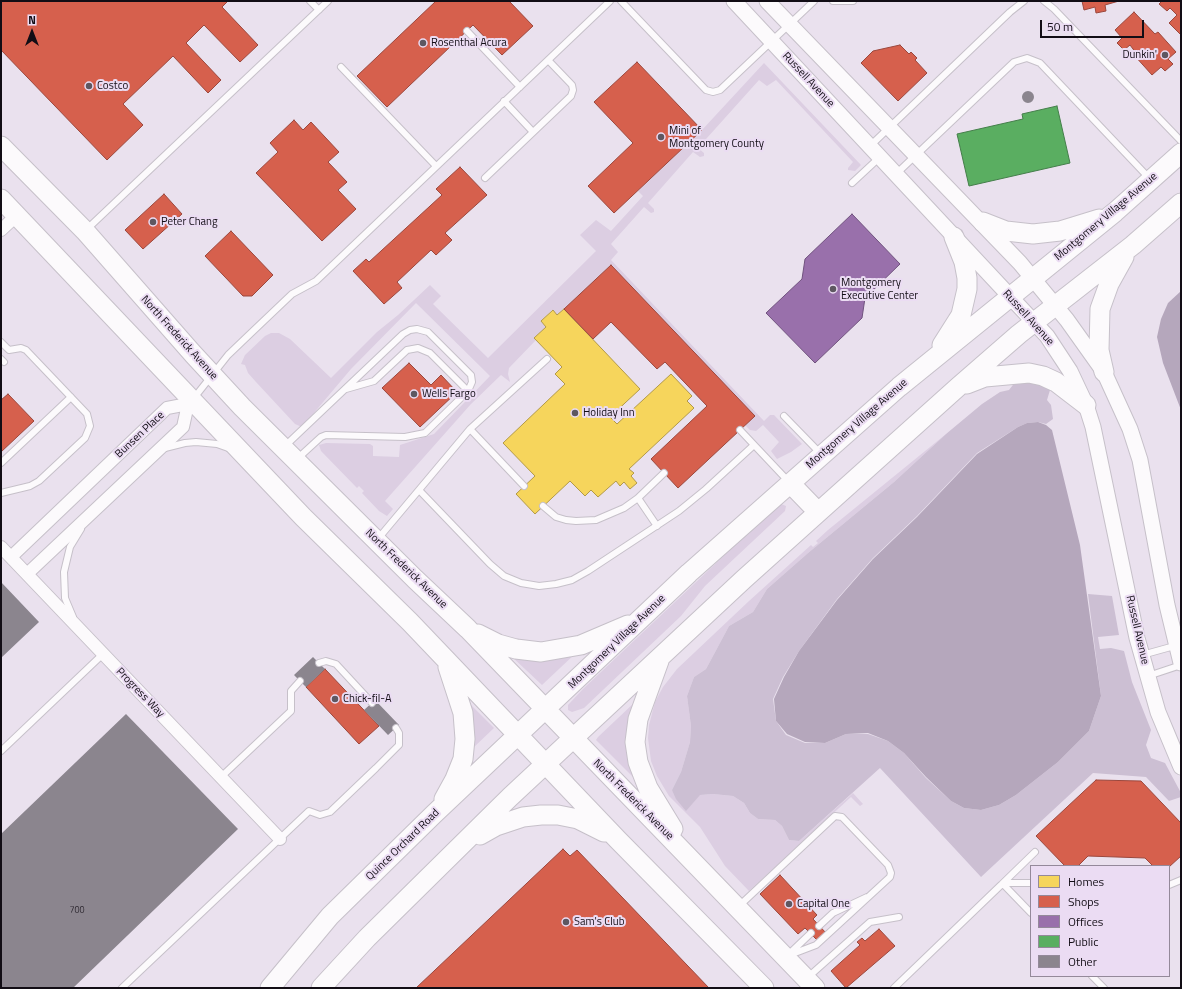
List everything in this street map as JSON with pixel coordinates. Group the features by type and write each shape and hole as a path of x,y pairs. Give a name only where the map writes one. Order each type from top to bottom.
{"main road":[{"name":"North Frederick Avenue","path":"1,146 85,231 213,375 376,541 468,629 811,983"},
{"name":"Montgomery Village Avenue","path":"546,710 643,617 822,454 924,366 1032,277 1115,212 1181,154"},
{"path":"1,199 190,402 242,452 303,517 410,622 618,840 741,963 756,985"},
{"path":"321,988 367,938 572,738 662,654 958,387 1034,323 1133,245 1181,203"},
{"path":"983,222 1006,231 1033,234 1060,231 1080,226 1115,212"},
{"path":"924,366 945,340 961,314 967,290 967,278 964,262 954,237"},
{"path":"1104,372 1099,350 1100,309 1116,269 1133,245"},
{"path":"958,387 985,377 1029,373 1043,376 1056,382 1086,405"},
{"path":"790,483 818,512"},
{"path":"468,629 498,644 529,652 541,652 581,645 643,617"},
{"path":"662,654 652,677 638,719 635,742 638,762 648,788 662,812 721,890"},
{"path":"434,814 455,779 463,759 465,739 463,713 454,681 444,658"},
{"name":"Quince Orchard Road","path":"270,988 330,916 434,814 546,710"},
{"path":"463,844 496,826 524,817 541,815 558,815 578,819 618,840"}],"street":[{"name":"Russell Avenue","path":"734,1 1047,336 1070,371 1086,405 1093,426 1142,655 1158,712 1181,767"},
{"path":"767,1 983,222 1056,306 1104,372 1130,429 1140,460 1181,664"},
{"path":"1,230 16,215"},
{"path":"27,574 183,426 190,402"},
{"name":"Bunsen Place","path":"11,557 168,408 190,402"},
{"name":"Progress Way","path":"1,547 280,839"}],"lane":[{"path":"310,1 319,10"},
{"path":"85,231 328,1"},
{"path":"190,402 228,355 290,296 316,281 610,1"},
{"path":"621,1 709,92 720,90 814,1"},
{"path":"833,1 852,1"},
{"path":"852,183 875,151 890,126 1010,12 1024,1"},
{"path":"1044,1 1054,9 1181,141"},
{"path":"467,31 520,87"},
{"path":"896,174 1014,62 1027,58 1040,63 1151,180"},
{"path":"485,178 572,93 572,85 548,60"},
{"path":"341,67 436,166"},
{"path":"504,101 533,132"},
{"path":"417,329 425,330 432,335 470,373 472,382 468,391 423,433 404,437 326,435 290,454 345,389 403,334 417,329"},
{"path":"1,342 9,350 21,348 26,350 87,414 90,419 90,426 86,438 40,481 30,486 1,494"},
{"path":"345,389 374,381 407,350 418,348 430,353 468,391"},
{"path":"376,541 470,429 547,359"},
{"path":"1,463 71,397"},
{"path":"784,416 822,454"},
{"path":"470,429 524,486"},
{"path":"740,430 790,483"},
{"path":"155,453 172,446 196,442 217,444 242,452"},
{"path":"420,490 490,564 504,576 521,583 533,585 556,584 572,580 588,572 656,526 697,497 754,445"},
{"path":"543,506 556,517 566,520 586,521 615,513 638,498 664,473"},
{"path":"638,498 656,526"},
{"path":"79,629 65,598 64,572 70,547 91,514"},
{"path":"1142,655 1178,645"},
{"path":"1,751 103,654"},
{"path":"319,663 326,661 336,664 372,703"},
{"path":"1148,676 1181,664"},
{"path":"221,777 291,711 290,693 300,681"},
{"path":"122,988 309,810 320,815 330,812 395,750 400,739 396,728"},
{"path":"737,907 835,816 842,816 890,869 891,873 888,881 815,946 785,957"},
{"path":"894,988 1035,852"},
{"path":"1170,885 1181,880"},
{"path":"1001,885 1030,883"},
{"path":"1001,885 1030,912"},
{"path":"819,926 833,913 874,893"},
{"path":"811,983 870,922 899,917"},
{"path":"785,957 811,933"},
{"path":"1093,977 1104,988"}],"shaded area":[{"path":"764,63 861,165 855,171 848,170 853,162 776,80 767,86 759,80 698,148 704,153 704,156 700,157 693,152 648,203 654,209 654,212 651,213 644,207 611,244 618,252 611,260 764,421 770,415 774,415 802,444 791,452 777,459 771,451 779,442 763,425 756,431 750,430 745,425 754,415 611,265 557,315 552,310 541,321 546,327 534,338 536,340 509,368 508,374 510,382 501,375 471,404 385,501 393,509 387,516 379,511 362,493 364,491 359,486 357,488 321,451 319,445 326,443 370,444 373,446 373,456 399,457 400,445 434,434 490,376 416,303 351,369 302,427 295,424 248,373 245,365 241,364 245,355 265,336 271,333 279,333 290,339 331,378 377,332 398,315 430,285 441,296 433,304 488,358 596,251 580,235 596,220 611,231 643,196 638,191 702,130"},
{"path":"1181,291 1181,410 1163,363 1157,337 1161,319 1168,303"},
{"path":"1027,380 1048,386 1050,390 1047,400 1051,405 1053,419 1046,424 1038,422 1027,423 1018,427 977,453 917,516 873,558 837,599 799,651 783,677 773,699 776,721 786,735 805,743 825,743 846,734 868,734 888,741 904,753 926,778 951,801 964,808 981,810 999,805 1016,795 1058,762 1089,731 1101,696 1088,594 1112,596 1119,635 1098,637 1100,649 1111,648 1124,651 1132,682 1151,730 1146,745 1151,758 1165,763 1181,793 1181,797 1169,801 1146,777 1093,773 981,877 880,768 799,841 789,840 782,826 775,820 758,819 750,813 744,803 733,796 713,794 700,795 686,811 676,799 672,790 681,772 690,742 691,726 687,696 694,677 706,669 729,626 753,612 767,589 894,482 946,434 982,404 1000,392 1009,390 1016,381"},
{"path":"1038,422 1046,425 1052,430 1080,545 1101,696 1089,731 1058,762 1016,795 999,805 981,810 964,808 951,801 904,753 888,741 868,733 846,734 825,743 805,742 787,734 776,721 774,699 784,677 799,651 837,600 873,559 917,517 977,454 1018,427 1027,423"},
{"path":"946,434 894,482 767,589 753,612 729,626 706,669 694,677 687,696 691,726 690,742 681,772 672,790 700,795 713,794 733,796 744,803 750,813 758,819 775,820 782,826 789,840 799,841 853,793 863,804 860,806 851,797 749,891 725,866 700,827 669,796 657,776 651,761 648,738 649,725 655,702 663,687 677,669 749,601 811,545 813,547 818,543 816,541 828,530"},
{"path":"781,504 786,506 785,511 705,586 681,616 584,708 572,712 568,710 568,705 583,689 732,548"},
{"path":"576,653 542,685 510,655"},
{"path":"635,702 635,779 596,740"},
{"path":"469,703 494,728 473,748"}],"building: Homes":[{"name":"Holiday Inn","path":"564,309 640,389 610,417 617,424 671,374 692,396 687,401 694,408 629,469 634,473 631,476 637,483 630,489 624,482 620,486 616,481 598,497 591,490 585,496 570,481 535,514 516,494 535,476 503,443 565,384 555,374 562,367 534,338 546,327 541,321 553,310 557,315"}],"building: Shops":[{"name":"Costco","path":"1,1 228,1 222,7 258,45 240,62 204,25 186,43 221,80 208,93 173,56 123,104 143,125 107,160 1,50"},
{"name":"Rosenthal Acura","path":"436,1 509,1 533,26 502,55 473,25 387,107 357,76"},
{"path":"1082,1 1119,1 1105,5 1106,11 1096,13 1095,7 1084,10"},
{"path":"1162,1 1181,1 1181,35 1169,23 1177,15 1170,8 1167,11 1159,4"},
{"path":"1134,12 1155,34 1158,32 1176,52 1168,59 1173,64 1165,71 1161,67 1152,75 1134,55 1136,53 1130,45 1124,50 1117,43 1122,38 1115,30"},
{"path":"900,45 909,54 911,52 917,58 915,60 927,73 898,101 861,63 873,51"},
{"name":"Mini of Montgomery County","path":"637,62 702,130 614,213 588,186 633,143 594,102"},
{"path":"294,120 303,130 311,122 339,152 328,162 347,182 338,190 356,209 322,241 256,173 278,152 270,143"},
{"path":"460,167 487,195 445,233 452,240 436,255 431,250 397,282 402,288 384,304 353,271 366,259 369,262 442,195 436,189"},
{"name":"Peter Chang","path":"164,194 182,214 143,249 125,230"},
{"path":"231,231 273,275 252,296 243,296 205,256"},
{"path":"611,265 755,416 678,488 651,459 707,406 665,362 657,369 611,322 593,339 564,309"},
{"path":"409,363 431,385 441,375 457,392 420,427 382,388"},
{"path":"8,394 34,421 1,452 1,400"},
{"name":"Chick-fil-A","path":"325,669 379,726 359,744 306,687"},
{"path":"1096,780 1141,781 1181,823 1181,856 1170,866 1152,865 1145,858 1088,856 1079,865 1064,865 1036,836"},
{"name":"Sam's Club","path":"563,849 570,856 577,850 709,988 416,988"},
{"name":"Capital One","path":"780,875 817,915 813,919 826,933 817,940 805,928 798,934 760,894"},
{"path":"879,929 895,946 846,988 831,971 860,945 857,942 862,938 865,941"}],"building: Offices":[{"name":"Montgomery Executive Center","path":"852,214 900,264 865,298 862,318 815,363 766,313 802,279 805,259"}],"building: Public":[{"path":"1057,106 1070,163 969,186 957,134 1023,119 1022,114"}],"building: Other":[{"path":"1026,91 1030,91 1034,97 1030,103 1026,103 1022,99 1022,95"},
{"path":"1,582 39,622 1,658"},
{"path":"313,657 325,669 306,687 294,675"},
{"path":"375,700 399,725 388,735 364,710"},
{"path":"126,714 238,829 73,988 1,988 1,834"}],"place":[{"name":"Rosenthal Acura","path":"423,43"},
{"name":"Dunkin'","path":"1165,55"},
{"name":"Costco","path":"89,86"},
{"name":"Mini of Montgomery County","path":"661,137"},
{"name":"Peter Chang","path":"153,222"},
{"name":"Montgomery Executive Center","path":"833,289"},
{"name":"Wells Fargo","path":"414,394"},
{"name":"Holiday Inn","path":"575,413"},
{"name":"Chick-fil-A","path":"335,699"},
{"name":"Capital One","path":"789,904"},
{"name":"Sam's Club","path":"566,922"}]}
